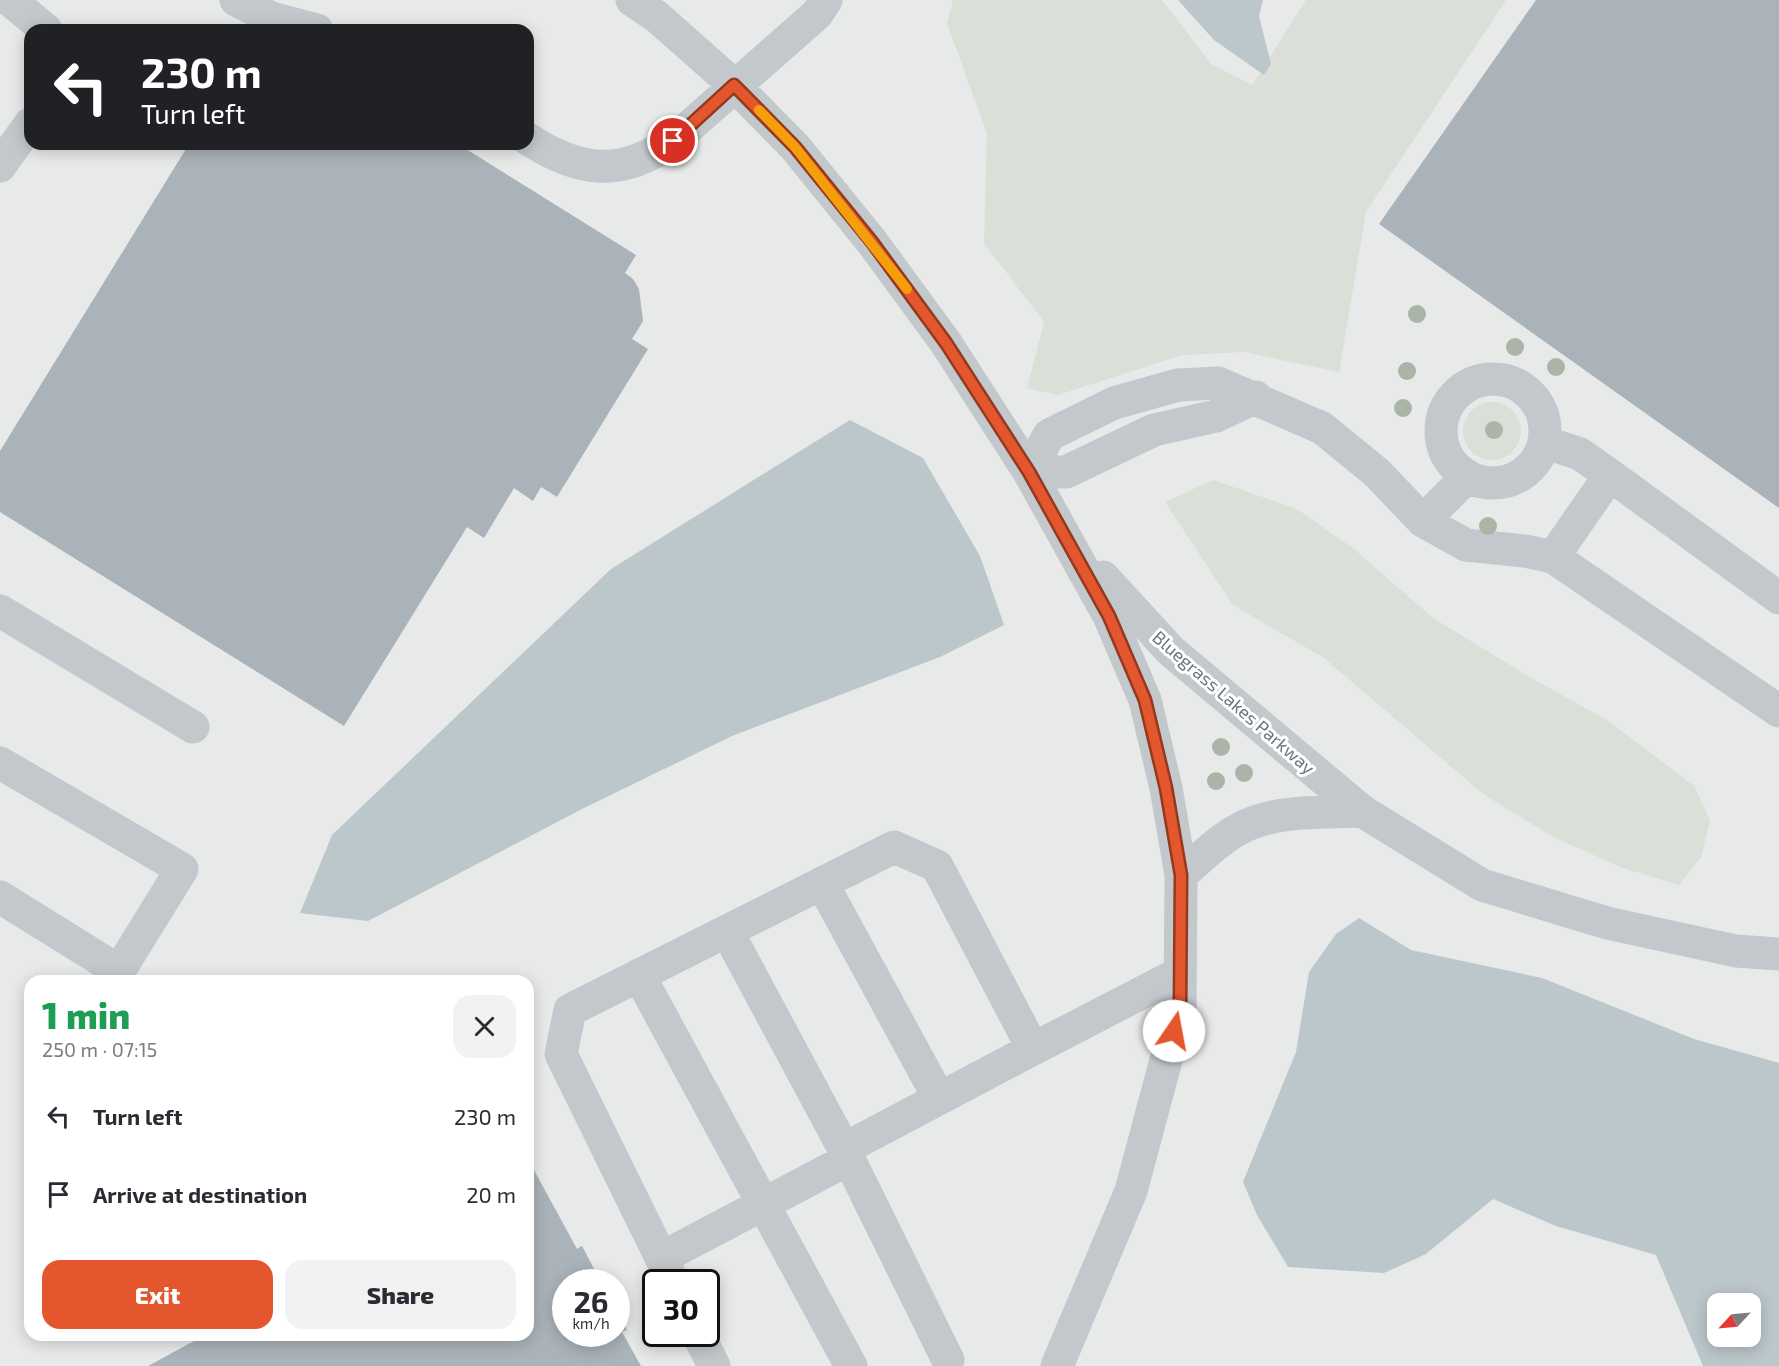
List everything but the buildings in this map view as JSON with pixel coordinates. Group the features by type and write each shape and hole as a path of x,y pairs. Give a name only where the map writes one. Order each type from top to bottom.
{"street":[{"path":"10,0 39,24"},
{"path":"236,0 272,18 294,24"},
{"name":"Bluegrass Lakes Parkway","path":"632,0 656,16 734,85 795,147 872,242 946,343 1065,532 1109,616 1145,700 1166,788 1181,875 1180,1008 1131,1191 1057,1366"},
{"path":"534,142 562,158 590,167 629,164 653,154 673,141 817,14 826,0"},
{"path":"0,166 24,132"},
{"path":"1498,378 1515,383 1530,393 1540,407 1545,424 1544,442 1539,457 1528,470 1514,479 1499,483 1483,482 1468,476 1449,458 1441,432 1443,414 1451,399 1464,387 1480,379 1498,378"},
{"path":"1029,472 1066,472 1154,430 1216,416 1256,398 1322,428 1376,472 1423,521 1466,545 1525,551 1553,557 1779,711"},
{"path":"1544,442 1580,454 1779,598"},
{"path":"1553,557 1610,475"},
{"path":"1423,521 1468,476"},
{"name":"Bluegrass Lakes Parkway","path":"1065,532 1171,651 1362,811 1482,885 1607,923 1736,951 1779,954"},
{"path":"0,611 193,727"},
{"path":"0,763 182,869 119,971 0,897"},
{"path":"1181,875 1238,829 1263,819 1291,814 1362,811"},
{"path":"667,1269 561,1054 570,1010 894,847 937,866 1033,1049"},
{"path":"822,883 939,1098"},
{"path":"727,931 846,1154 951,1364"},
{"path":"668,1269 763,1204 939,1098 1180,973"},
{"path":"639,975 851,1366"},
{"path":"704,1347 714,1366"}],"shaded area":[{"path":"0,0 1779,0 1779,1366 0,1366"},
{"path":"953,0 1162,0 1211,64 1252,85 1306,0 1506,0 1366,212 1339,372 1244,352 1182,355 1058,395 1027,388 1044,322 984,243 987,134 947,23"},
{"path":"1178,0 1263,0 1259,16 1271,64 1264,75 1214,40"},
{"path":"1492,402 1503,404 1513,410 1519,420 1521,431 1519,442 1513,452 1503,458 1492,460 1481,458 1471,452 1465,442 1463,431 1465,420 1471,410 1481,404"},
{"path":"850,420 923,458 980,556 1004,625 940,657 732,736 584,808 368,921 300,913 332,835 611,569"},
{"path":"1213,480 1297,509 1354,549 1433,618 1528,676 1610,722 1695,787 1710,821 1701,857 1679,885 1623,868 1555,838 1483,794 1324,658 1233,605 1165,502"},
{"path":"1359,918 1411,950 1542,978 1694,1039 1779,1063 1779,1366 1703,1366 1656,1255 1556,1226 1493,1199 1426,1254 1384,1273 1288,1267 1257,1215 1243,1182 1296,1052 1309,972 1336,934"}],"slow traffic":[{"path":"759,110 795,147 907,289"}],"route":[{"path":"673,141 734,85 795,147 872,242 946,343 1065,532 1109,616 1145,700 1166,788 1181,875 1180,1008 1174,1031"}]}
